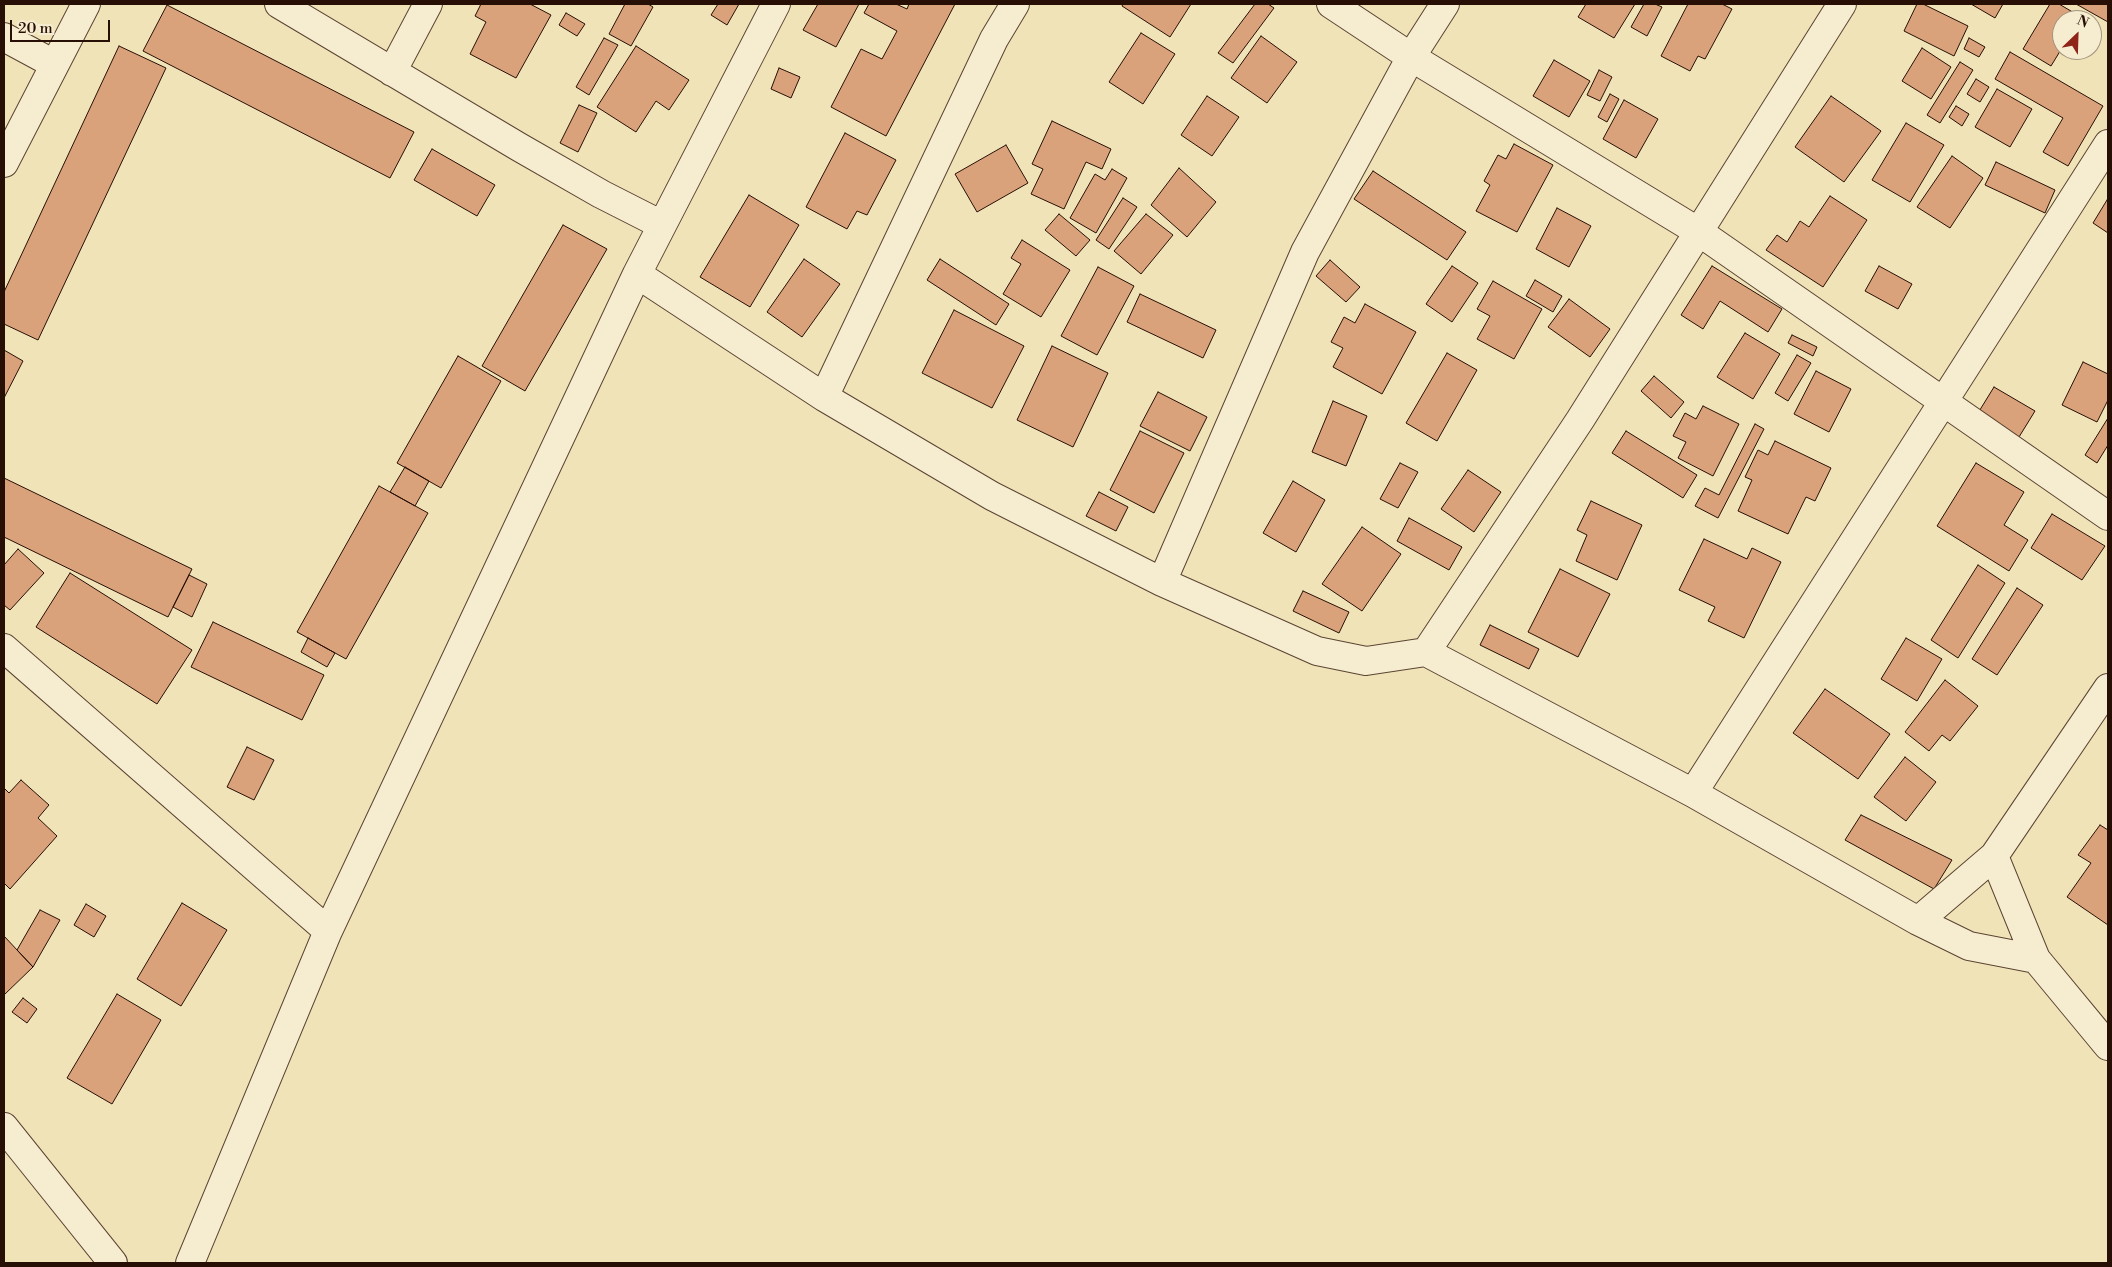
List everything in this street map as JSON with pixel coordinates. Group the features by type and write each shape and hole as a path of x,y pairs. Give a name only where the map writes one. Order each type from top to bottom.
{"street":[{"path":"4,163 86,4"},
{"path":"279,4 527,152 601,194 662,225"},
{"path":"392,72 428,4"},
{"path":"190,1263 328,931 638,274 776,4"},
{"path":"824,397 994,40 1015,4"},
{"path":"1331,4 1411,57 1699,232 2108,516"},
{"path":"1162,582 1305,252 1411,57 1445,4"},
{"path":"1426,652 1580,420 1842,4"},
{"path":"4,37 54,64"},
{"path":"1693,792 2108,144"},
{"path":"638,274 824,397 992,496 1162,582 1317,652 1366,661 1426,652 1693,792 1918,922 1969,946 2036,959"},
{"path":"4,648 328,931"},
{"path":"1918,922 1994,856 2108,688"},
{"path":"1994,856 2036,959 2108,1046"},
{"path":"4,1127 113,1263"}],"building":[{"path":"481,4 530,4 551,15 516,78 470,54 486,22 475,16"},
{"path":"625,4 648,4 653,7 631,46 609,34"},
{"path":"718,4 739,4 727,25 711,15"},
{"path":"818,4 859,4 836,47 803,30"},
{"path":"869,4 896,4 907,9 909,4 955,4 886,136 831,107 861,49 882,59 897,31 864,13"},
{"path":"1123,4 1191,4 1170,37 1122,6"},
{"path":"1255,4 1268,4 1274,8 1233,63 1218,53"},
{"path":"1586,4 1635,4 1614,38 1578,17"},
{"path":"1644,4 1655,4 1662,7 1647,36 1631,27"},
{"path":"1688,4 1722,4 1732,9 1705,59 1698,56 1690,71 1661,56"},
{"path":"1917,4 1923,4 1968,26 1954,56 1904,31"},
{"path":"1971,4 2003,4 1995,18"},
{"path":"2050,4 2059,4 2069,10 2052,10 2052,60 2055,60 2051,66 2023,49"},
{"path":"2076,4 2108,4 2108,22 2102,19 2102,10 2087,10"},
{"path":"167,5 414,132 390,178 143,51"},
{"path":"566,13 585,24 577,36 559,25"},
{"path":"1141,33 1175,54 1143,104 1109,82"},
{"path":"1261,36 1297,62 1267,103 1231,78"},
{"path":"604,38 618,45 589,95 576,87"},
{"path":"1969,38 1985,47 1979,57 1964,49"},
{"path":"119,46 166,68 38,340 4,324 4,292"},
{"path":"636,46 689,80 669,110 656,101 636,132 597,107"},
{"path":"1922,48 1951,67 1931,99 1902,81"},
{"path":"2010,52 2103,106 2068,166 2043,152 2063,118 1995,79"},
{"path":"1554,60 1590,81 1569,117 1533,96"},
{"path":"1960,62 1973,70 1940,123 1927,115"},
{"path":"779,68 800,77 791,98 771,89"},
{"path":"1599,70 1612,77 1600,101 1587,95"},
{"path":"1976,79 1989,87 1980,102 1967,94"},
{"path":"1997,89 2032,109 2010,147 1975,127"},
{"path":"1610,94 1619,99 1607,122 1598,117"},
{"path":"1207,96 1239,117 1212,156 1181,135"},
{"path":"1831,96 1881,131 1844,182 1795,147"},
{"path":"1624,100 1658,119 1636,158 1603,139"},
{"path":"579,105 597,113 578,152 560,143"},
{"path":"1956,106 1969,114 1962,126 1949,117"},
{"path":"1052,121 1111,149 1102,169 1086,162 1064,209 1031,194 1043,169 1032,164"},
{"path":"1906,123 1944,145 1910,202 1872,180"},
{"path":"845,133 896,160 867,215 857,211 847,229 806,207"},
{"path":"1514,144 1553,165 1517,232 1476,211 1490,185 1484,181 1498,155 1506,159"},
{"path":"1006,145 1028,183 977,212 955,174"},
{"path":"432,149 495,185 477,216 414,180"},
{"path":"1952,156 1983,178 1950,228 1917,207"},
{"path":"1996,162 2055,190 2045,213 1985,185"},
{"path":"1179,168 1216,202 1187,237 1151,205"},
{"path":"1112,169 1127,178 1096,233 1070,218 1095,174 1105,180"},
{"path":"1373,171 1466,232 1447,260 1354,199"},
{"path":"749,195 799,225 750,307 700,277"},
{"path":"1830,196 1867,220 1823,287 1766,250 1777,235 1787,242 1800,221 1809,227"},
{"path":"1123,198 1137,207 1109,249 1096,240"},
{"path":"2108,200 2108,233 2093,223"},
{"path":"1557,208 1591,226 1569,267 1536,249"},
{"path":"1059,214 1090,240 1076,256 1045,230"},
{"path":"1146,214 1173,235 1141,274 1114,251"},
{"path":"563,225 607,249 525,391 482,366"},
{"path":"1022,240 1070,270 1041,317 1003,294 1021,264 1011,258"},
{"path":"804,259 840,284 802,337 767,312"},
{"path":"940,259 1009,304 996,325 927,280"},
{"path":"1330,260 1360,287 1346,302 1316,276"},
{"path":"1452,266 1478,283 1452,322 1426,304"},
{"path":"1712,266 1782,309 1768,332 1720,301 1703,329 1681,315"},
{"path":"1879,266 1912,284 1898,309 1865,291"},
{"path":"1098,267 1134,286 1097,355 1061,336"},
{"path":"1535,280 1562,296 1553,312 1526,296"},
{"path":"1493,281 1542,309 1514,359 1477,339 1490,316 1477,309"},
{"path":"1140,294 1216,330 1203,358 1127,322"},
{"path":"1569,299 1610,329 1590,357 1548,327"},
{"path":"1365,304 1416,332 1382,394 1333,367 1343,348 1331,342 1344,317 1355,323"},
{"path":"954,310 1024,346 992,408 922,373"},
{"path":"1745,333 1780,354 1753,399 1717,377"},
{"path":"1792,335 1817,347 1813,356 1788,343"},
{"path":"1052,346 1108,373 1073,447 1017,420"},
{"path":"4,350 23,361 4,398"},
{"path":"1447,353 1477,370 1437,441 1406,423"},
{"path":"1797,355 1811,363 1788,401 1775,393"},
{"path":"458,356 501,381 441,488 397,463"},
{"path":"2083,362 2108,374 2108,400 2097,422 2062,405"},
{"path":"1816,371 1851,389 1829,432 1794,414"},
{"path":"1654,376 1684,402 1671,418 1641,391"},
{"path":"1994,387 2035,411 2019,437 1978,413"},
{"path":"1158,392 1207,417 1190,451 1140,426"},
{"path":"1333,401 1367,416 1346,466 1312,452"},
{"path":"1703,406 1739,424 1713,476 1678,458 1686,442 1673,436 1685,413 1696,419"},
{"path":"2108,418 2108,445 2097,463 2085,455"},
{"path":"1755,424 1764,429 1718,518 1695,506 1705,488 1719,495"},
{"path":"1140,431 1184,453 1154,513 1110,490"},
{"path":"1626,431 1697,475 1683,498 1612,453"},
{"path":"1775,441 1831,468 1815,501 1806,497 1788,534 1738,511 1752,480 1745,477 1758,450 1768,455"},
{"path":"1400,463 1418,472 1398,508 1380,499"},
{"path":"1976,463 2024,492 2004,525 2028,540 2009,571 1937,526"},
{"path":"405,467 429,481 415,506 390,492"},
{"path":"1468,470 1501,492 1474,532 1441,509"},
{"path":"4,478 192,569 168,617 4,537"},
{"path":"1293,481 1325,500 1296,552 1263,533"},
{"path":"379,486 428,513 346,659 297,632"},
{"path":"1099,492 1128,507 1116,531 1086,516"},
{"path":"1591,501 1642,525 1617,580 1576,561 1587,535 1577,530"},
{"path":"2052,514 2105,546 2082,580 2031,548"},
{"path":"1409,518 1462,547 1449,570 1397,541"},
{"path":"1362,527 1401,554 1362,611 1322,584"},
{"path":"1704,539 1747,559 1752,548 1781,562 1744,638 1708,621 1715,607 1679,590"},
{"path":"18,549 44,573 10,610 4,605 4,565"},
{"path":"1978,565 2005,583 1958,658 1931,640"},
{"path":"1560,569 1610,594 1578,657 1528,632"},
{"path":"70,573 192,650 157,704 36,627"},
{"path":"189,575 207,584 192,617 173,607"},
{"path":"2017,588 2043,605 1997,675 1972,659"},
{"path":"1303,591 1349,612 1339,633 1293,611"},
{"path":"213,622 324,675 302,720 191,667"},
{"path":"1490,625 1539,649 1529,669 1480,645"},
{"path":"308,638 335,653 327,667 301,652"},
{"path":"1906,638 1942,659 1917,701 1881,679"},
{"path":"1945,680 1978,706 1950,741 1942,735 1929,751 1905,732"},
{"path":"1825,689 1890,734 1858,779 1793,733"},
{"path":"247,747 274,760 254,800 227,787"},
{"path":"1905,757 1936,782 1906,821 1874,797"},
{"path":"21,780 49,805 38,818 57,836 10,889 4,883 4,788 9,793"},
{"path":"1861,815 1952,860 1934,889 1845,840"},
{"path":"2100,825 2108,830 2108,925 2067,897 2091,863 2078,855"},
{"path":"182,903 227,930 181,1006 137,979"},
{"path":"86,904 106,916 94,937 74,925"},
{"path":"40,910 60,920 33,967 17,950"},
{"path":"4,936 33,967 4,995"},
{"path":"117,994 161,1020 112,1104 67,1078"},
{"path":"23,998 37,1009 27,1023 12,1012"}]}
